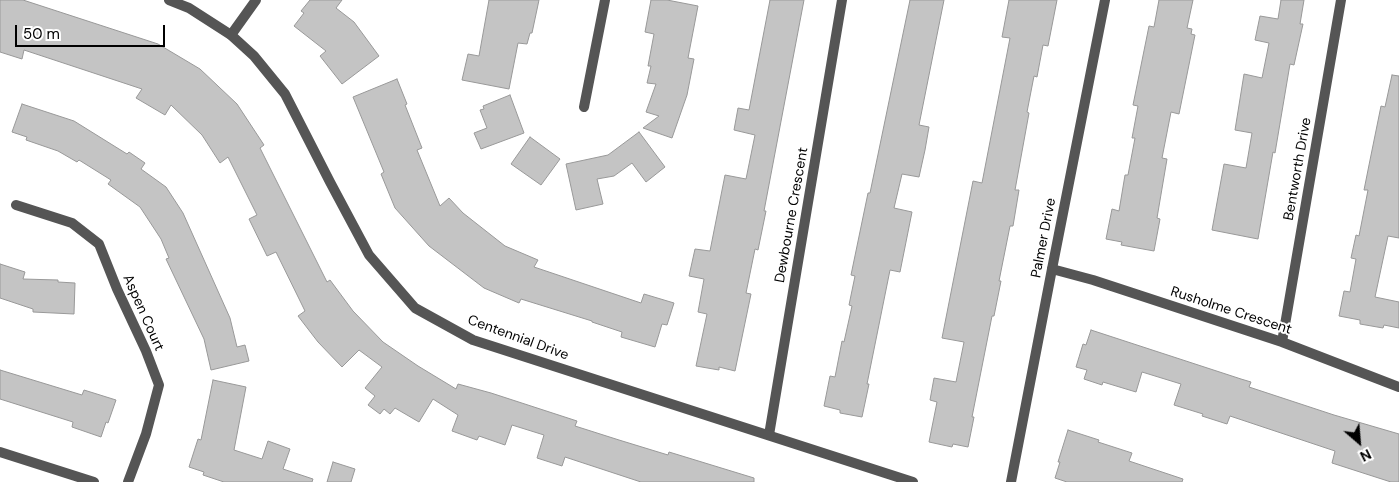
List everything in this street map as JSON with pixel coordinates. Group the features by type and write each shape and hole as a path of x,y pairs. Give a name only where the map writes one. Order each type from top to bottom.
{"street":[{"name":"Centennial Drive","path":"169,0 189,8 231,35 254,56 285,94 369,255 415,308 473,340 913,482"},
{"path":"231,35 256,0"},
{"path":"584,107 605,0"},
{"name":"Dewbourne Crescent","path":"769,435 842,0"},
{"name":"Palmer Drive","path":"1011,482 1105,0"},
{"name":"Bentworth Drive","path":"1282,342 1342,0"},
{"name":"Aspen Court","path":"16,205 72,223 99,244 117,289 146,351 159,385 146,434 128,482"},
{"name":"Rusholme Crescent","path":"1052,268 1282,342 1399,386"},
{"path":"0,452 94,482"}],"building":[{"path":"0,0 23,0 158,44 200,69 237,104 264,145 260,148 327,282 330,280 353,311 383,342 418,366 456,389 458,384 491,393 577,421 575,426 668,455 669,452 754,478 754,482 641,482 565,457 562,466 537,458 544,435 512,425 505,445 479,436 477,440 452,431 458,415 433,399 419,422 395,408 390,414 384,409 380,414 368,405 375,396 365,388 382,367 359,350 342,367 318,342 298,316 305,311 276,252 267,256 249,219 257,215 228,157 220,163 202,135 171,105 165,115 136,98 142,89 24,50 22,59 0,52"},
{"path":"310,0 342,0 336,8 354,22 379,56 342,84 320,56 326,51 294,26 304,13 301,11"},
{"path":"489,0 539,0 532,33 530,33 527,44 518,43 509,89 462,80 468,54 479,56"},
{"path":"651,0 667,0 698,6 688,58 694,59 687,95 672,138 643,128 659,116 646,112 656,84 647,83 651,66 648,66 654,34 645,32"},
{"path":"770,0 804,0 764,211 766,211 758,250 755,249 746,293 751,294 735,371 719,367 719,370 696,366 707,314 698,312 704,279 689,276 695,249 710,251 725,175 746,179 755,135 734,130 738,108 749,110"},
{"path":"910,0 944,0 919,125 929,127 925,150 919,177 902,174 894,208 912,212 900,272 890,270 862,417 840,413 840,410 824,406 830,376 835,377 842,341 844,342 852,306 849,305 855,276 851,275"},
{"path":"1009,0 1057,0 1048,46 1043,45 1037,77 1034,76 1015,190 1019,190 1013,226 1010,226 999,281 1001,281 994,316 992,316 972,417 974,417 968,447 953,444 952,447 929,442 937,402 930,400 934,378 956,382 964,342 942,338 973,181 982,183 1010,38 1002,37"},
{"path":"1159,0 1193,0 1187,28 1192,29 1191,34 1195,35 1179,114 1171,112 1162,158 1167,159 1157,218 1160,219 1154,251 1121,245 1122,242 1106,239 1112,209 1119,211 1125,175 1128,175 1135,138 1132,138 1138,106 1133,105 1149,26 1154,27"},
{"path":"1281,0 1304,0 1300,24 1303,24 1294,65 1290,64 1258,239 1212,230 1224,164 1246,168 1252,133 1235,130 1244,74 1262,78 1269,43 1255,40 1260,16 1278,19"},
{"path":"1392,75 1399,76 1399,238 1388,236 1375,297 1399,302 1399,328 1384,325 1383,328 1360,324 1360,320 1339,316 1344,291 1350,292 1356,259 1351,258 1356,235 1359,236 1368,190 1364,190 1381,106 1385,107"},
{"path":"397,79 422,148 417,150 440,206 449,198 463,213 505,246 538,260 534,267 641,303 644,294 674,303 667,325 662,324 655,347 621,337 622,332 592,321 521,299 519,303 484,288 429,246 395,208 381,174 384,172 353,97"},
{"path":"510,95 524,133 481,149 474,133 487,128 480,110 484,109 483,106"},
{"path":"22,104 74,121 145,163 141,169 166,187 183,213 230,318 237,347 245,345 249,361 211,370 204,339 166,259 169,258 161,239 140,207 108,184 111,180 79,160 77,162 58,151 26,140 27,137 12,132"},
{"path":"639,132 665,167 646,182 632,163 614,176 597,179 603,204 576,210 566,164 608,155"},
{"path":"530,137 560,159 541,185 511,164"},
{"path":"0,264 25,272 23,279 58,280 58,282 75,283 74,314 33,312 33,309 0,298"},
{"path":"1091,330 1251,382 1249,387 1399,434 1399,482 1391,482 1332,463 1335,451 1230,416 1227,424 1174,405 1181,384 1142,372 1136,392 1103,382 1102,385 1084,379 1087,370 1076,367 1083,344 1086,345"},
{"path":"0,370 82,395 84,390 116,400 101,437 72,427 73,422 0,399"},
{"path":"213,380 246,387 234,450 262,459 268,441 290,449 283,469 313,479 312,482 224,482 203,475 204,472 189,467 198,439 201,440"},
{"path":"1068,430 1132,453 1129,461 1183,479 1182,482 1067,482 1055,478"},
{"path":"333,462 355,469 351,482 327,482"}]}
